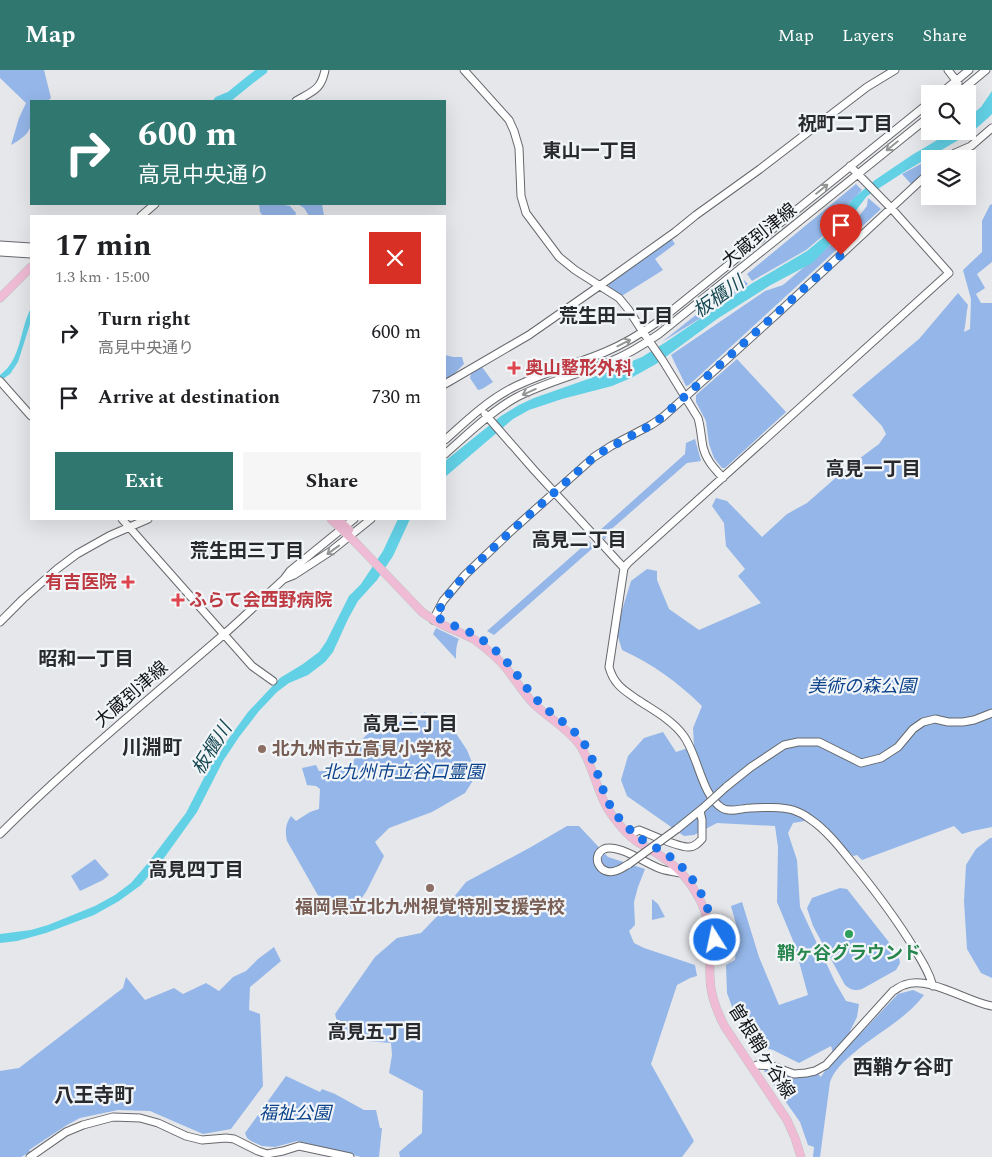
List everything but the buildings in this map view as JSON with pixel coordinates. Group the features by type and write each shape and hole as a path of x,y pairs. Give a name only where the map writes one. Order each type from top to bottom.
{"main road":[{"path":"0,298 30,268"},
{"path":"332,520 352,535"},
{"path":"339,520 343,528"},
{"name":"曽根鞘ヶ谷線","path":"352,535 372,558 434,618 464,633 493,654 508,669 535,704 547,716 562,726 579,744 590,764 603,799 615,820 636,841 663,857 689,882 702,904 706,917 711,941 710,978 712,992 720,1017 788,1120 801,1157"},
{"name":"曽根鞘ヶ谷線","path":"434,618 471,633 498,653 532,695 583,742 594,763 610,804 619,817 638,838 666,854 684,870 696,886 706,902 714,929 714,978 720,1005 729,1025 791,1118 805,1157"}],"street":[{"path":"298,100 322,84 325,70"},
{"path":"464,70 509,120 514,131 519,148 521,196 526,213 559,257 575,270 619,298 628,309 698,418 706,456 723,478"},
{"path":"446,383 529,335 600,286 760,169 867,87 895,70"},
{"path":"948,70 958,85"},
{"path":"951,85 969,70"},
{"path":"967,85 986,70"},
{"name":"大蔵到津線","path":"446,439 500,395 527,381 605,352 643,332 659,321 921,109"},
{"name":"大蔵到津線","path":"446,453 490,420 504,405 528,392 652,344 659,334 921,123"},
{"path":"962,150 971,146 992,128"},
{"path":"850,166 892,209 949,273 628,563 624,568 609,667 611,675 618,685 671,723 683,735 690,747 707,789 720,807 727,810 753,807 791,810 810,819 820,827 889,909 929,972 933,986"},
{"path":"434,618 451,591 465,575 554,493 600,453 657,421 921,181"},
{"path":"142,215 154,205"},
{"path":"0,245 30,247"},
{"path":"0,252 30,254"},
{"path":"0,381 30,415"},
{"path":"481,409 554,493 624,568"},
{"path":"123,520 252,666 273,682"},
{"path":"0,622 56,569 77,554 109,536 146,520"},
{"name":"大蔵到津線","path":"0,834 162,687 224,634 284,579 290,571 353,520"},
{"name":"大蔵到津線","path":"284,579 294,575 331,552 370,520"},
{"path":"680,873 662,869 627,853 611,848 606,848 598,854 597,859 600,867 605,872 614,872 629,864 677,829 750,768 784,745 798,742 819,742 861,763 881,758 898,747 923,722 935,719 948,722 963,722 992,713"},
{"path":"633,833 639,830 688,848 696,845 702,839 702,809"},
{"path":"757,1065 772,1066 794,1074 815,1071 826,1065 893,992 903,985 916,982 933,986 992,1006"},
{"path":"30,1157 66,1132 113,1117 140,1118 158,1123 186,1136 202,1140 234,1139 267,1154 299,1146 350,1157"}],"green space":[{"path":"0,70 44,70 51,98 49,100 30,100 30,128 24,136 11,145 19,118 26,103 0,78"},
{"path":"921,164 921,178 912,185 902,174"},
{"path":"856,184 862,190 843,210 824,235 806,250 752,281 747,274"},
{"path":"868,198 881,209 686,386 671,355 765,291 783,285 836,240 848,224 859,216 867,206"},
{"name":"美術の森公園","path":"992,204 992,262 977,274 985,288 976,294 981,303 992,303 992,827 962,834 954,826 862,860 857,855 853,856 816,819 793,823 788,833 797,860 800,907 835,982 846,1001 859,1004 857,1017 850,1031 860,1034 898,994 913,990 924,995 900,1019 864,1045 834,1073 830,1082 820,1157 813,1157 814,1147 808,1145 800,1122 764,1071 767,1068 778,1071 817,1073 821,1077 835,1060 831,1046 799,1063 773,1050 758,1046 738,1023 727,993 726,965 735,960 737,928 731,906 742,902 759,957 779,1005 808,995 794,943 777,902 778,847 775,826 717,823 694,835 684,836 627,796 621,780 628,756 644,738 663,732 676,752 694,746 693,728 702,706 664,674 622,650 616,630 631,581 647,569 657,571 657,580 669,609 699,630 761,603 738,576 745,569 726,546 724,523 712,506 716,498 727,501 762,537 787,514 807,503 848,467 879,444 886,434 882,426 852,395 919,339 958,293 968,305 964,332 970,329 971,299 963,270 982,252 982,221"},
{"path":"259,205 284,205 290,206 296,213 295,215 262,215"},
{"path":"300,205 322,205 324,215 308,215"},
{"path":"671,238 675,244 655,259 663,270 620,297 610,288 608,284"},
{"path":"742,278 748,284 712,311 662,342"},
{"path":"446,355 462,357 464,364 451,377 446,379"},
{"path":"737,359 786,412 725,468 722,468 714,458 709,444 706,421 696,402 696,395"},
{"path":"482,367 493,382 478,390 470,378 471,374"},
{"path":"695,439 701,461 687,463 607,533 605,540 598,532 685,454 686,443"},
{"path":"589,541 594,547 494,635 487,631"},
{"path":"436,628 459,639 456,659 433,634"},
{"name":"北九州市立谷口霊園","path":"411,712 416,718 425,712 426,714 432,714 455,732 467,750 473,765 472,782 465,793 432,812 389,828 375,842 384,856 366,892 350,914 344,916 324,906 287,841 286,828 291,816 296,821 310,812 319,809 320,789 316,786 307,785 302,768 316,765 319,771 334,771 352,766 361,740 370,732 400,722"},
{"path":"567,826 579,826 608,857 645,869 634,902 635,925 629,931 634,943 695,965 697,976 677,985 651,1064 694,1141 682,1157 400,1157 399,1152 422,1133 423,1091 389,1073 392,1055 391,1043 342,1039 335,1014 375,957 397,938 421,933 446,907 466,882"},
{"path":"992,838 992,978 981,973 967,949 964,901 966,865 976,849"},
{"path":"95,859 109,875 80,891 71,876"},
{"name":"鞘ヶ谷グラウンド","path":"840,888 847,889 888,941 899,958 900,963 896,970 859,990 853,990 845,985 813,926 807,908 812,898"},
{"path":"652,899 658,904 665,917 652,920"},
{"path":"274,947 281,961 250,987 249,1010 260,1014 263,1086 231,1129 203,1134 150,1111 118,1110 80,1118 21,1157 0,1157 0,1071 19,1068 123,988 126,977 145,1000 174,988 183,994 206,983 219,991 233,977 246,971"},
{"name":"福祉公園","path":"286,1076 320,1092 322,1089 335,1094 364,1110 376,1110 380,1128 382,1128 379,1157 361,1157 297,1141 275,1147 262,1146 247,1138 245,1133"}],"shaded area":[{"path":"992,91 992,114 976,128 976,111"},
{"path":"937,140 958,140 941,150 921,150 921,162 867,196 828,247 812,263 769,286 717,319 656,364 631,378 612,386 529,410 513,419 446,476 446,460 501,416 534,398 591,378 642,357 751,284 807,251 825,236 836,219 855,197 875,180 912,155"},
{"path":"30,310 30,324 18,362 10,374 0,381 0,375 7,368 16,353"},
{"path":"398,520 410,520 393,556 377,580 358,601 333,652 325,662 308,675 289,683 277,692 259,711 223,761 197,812 164,858 141,885 119,901 94,915 46,933 17,941 0,943 0,934 31,930 48,925 95,906 131,883 186,813 207,772 248,712 280,678 319,652 349,596 361,584 383,551"}],"waterway":[{"path":"220,100 230,96 263,70"}],"place":[{"name":"奥山整形外科","path":"514,368"},
{"name":"有吉医院","path":"128,582"},
{"name":"ふらて会西野病院","path":"178,600"},
{"name":"北九州市立高見小学校","path":"262,749"},
{"name":"福岡県立北九州視覚特別支援学校","path":"430,888"},
{"name":"鞘ヶ谷グラウンド","path":"849,934"}],"district":[{"name":"祝町二丁目","path":"845,123"},
{"name":"東山一丁目","path":"590,150"},
{"name":"荒生田一丁目","path":"616,315"},
{"name":"高見一丁目","path":"873,468"},
{"name":"高見二丁目","path":"579,539"},
{"name":"荒生田三丁目","path":"247,550"},
{"name":"昭和一丁目","path":"86,658"},
{"name":"高見三丁目","path":"410,723"},
{"name":"川淵町","path":"152,747"},
{"name":"高見四丁目","path":"196,869"},
{"name":"高見五丁目","path":"375,1031"},
{"name":"西鞘ケ谷町","path":"903,1067"},
{"name":"八王寺町","path":"94,1095"}],"route":[{"path":"715,940 711,916 700,892 674,860 638,838 615,812 583,742 532,695 505,661 488,644 471,633 448,624 435,616 443,601 465,575 594,457 661,418 841,255"}],"water label":[{"name":"板櫃川","path":"718,296"},
{"name":"板櫃川","path":"211,748"}]}
